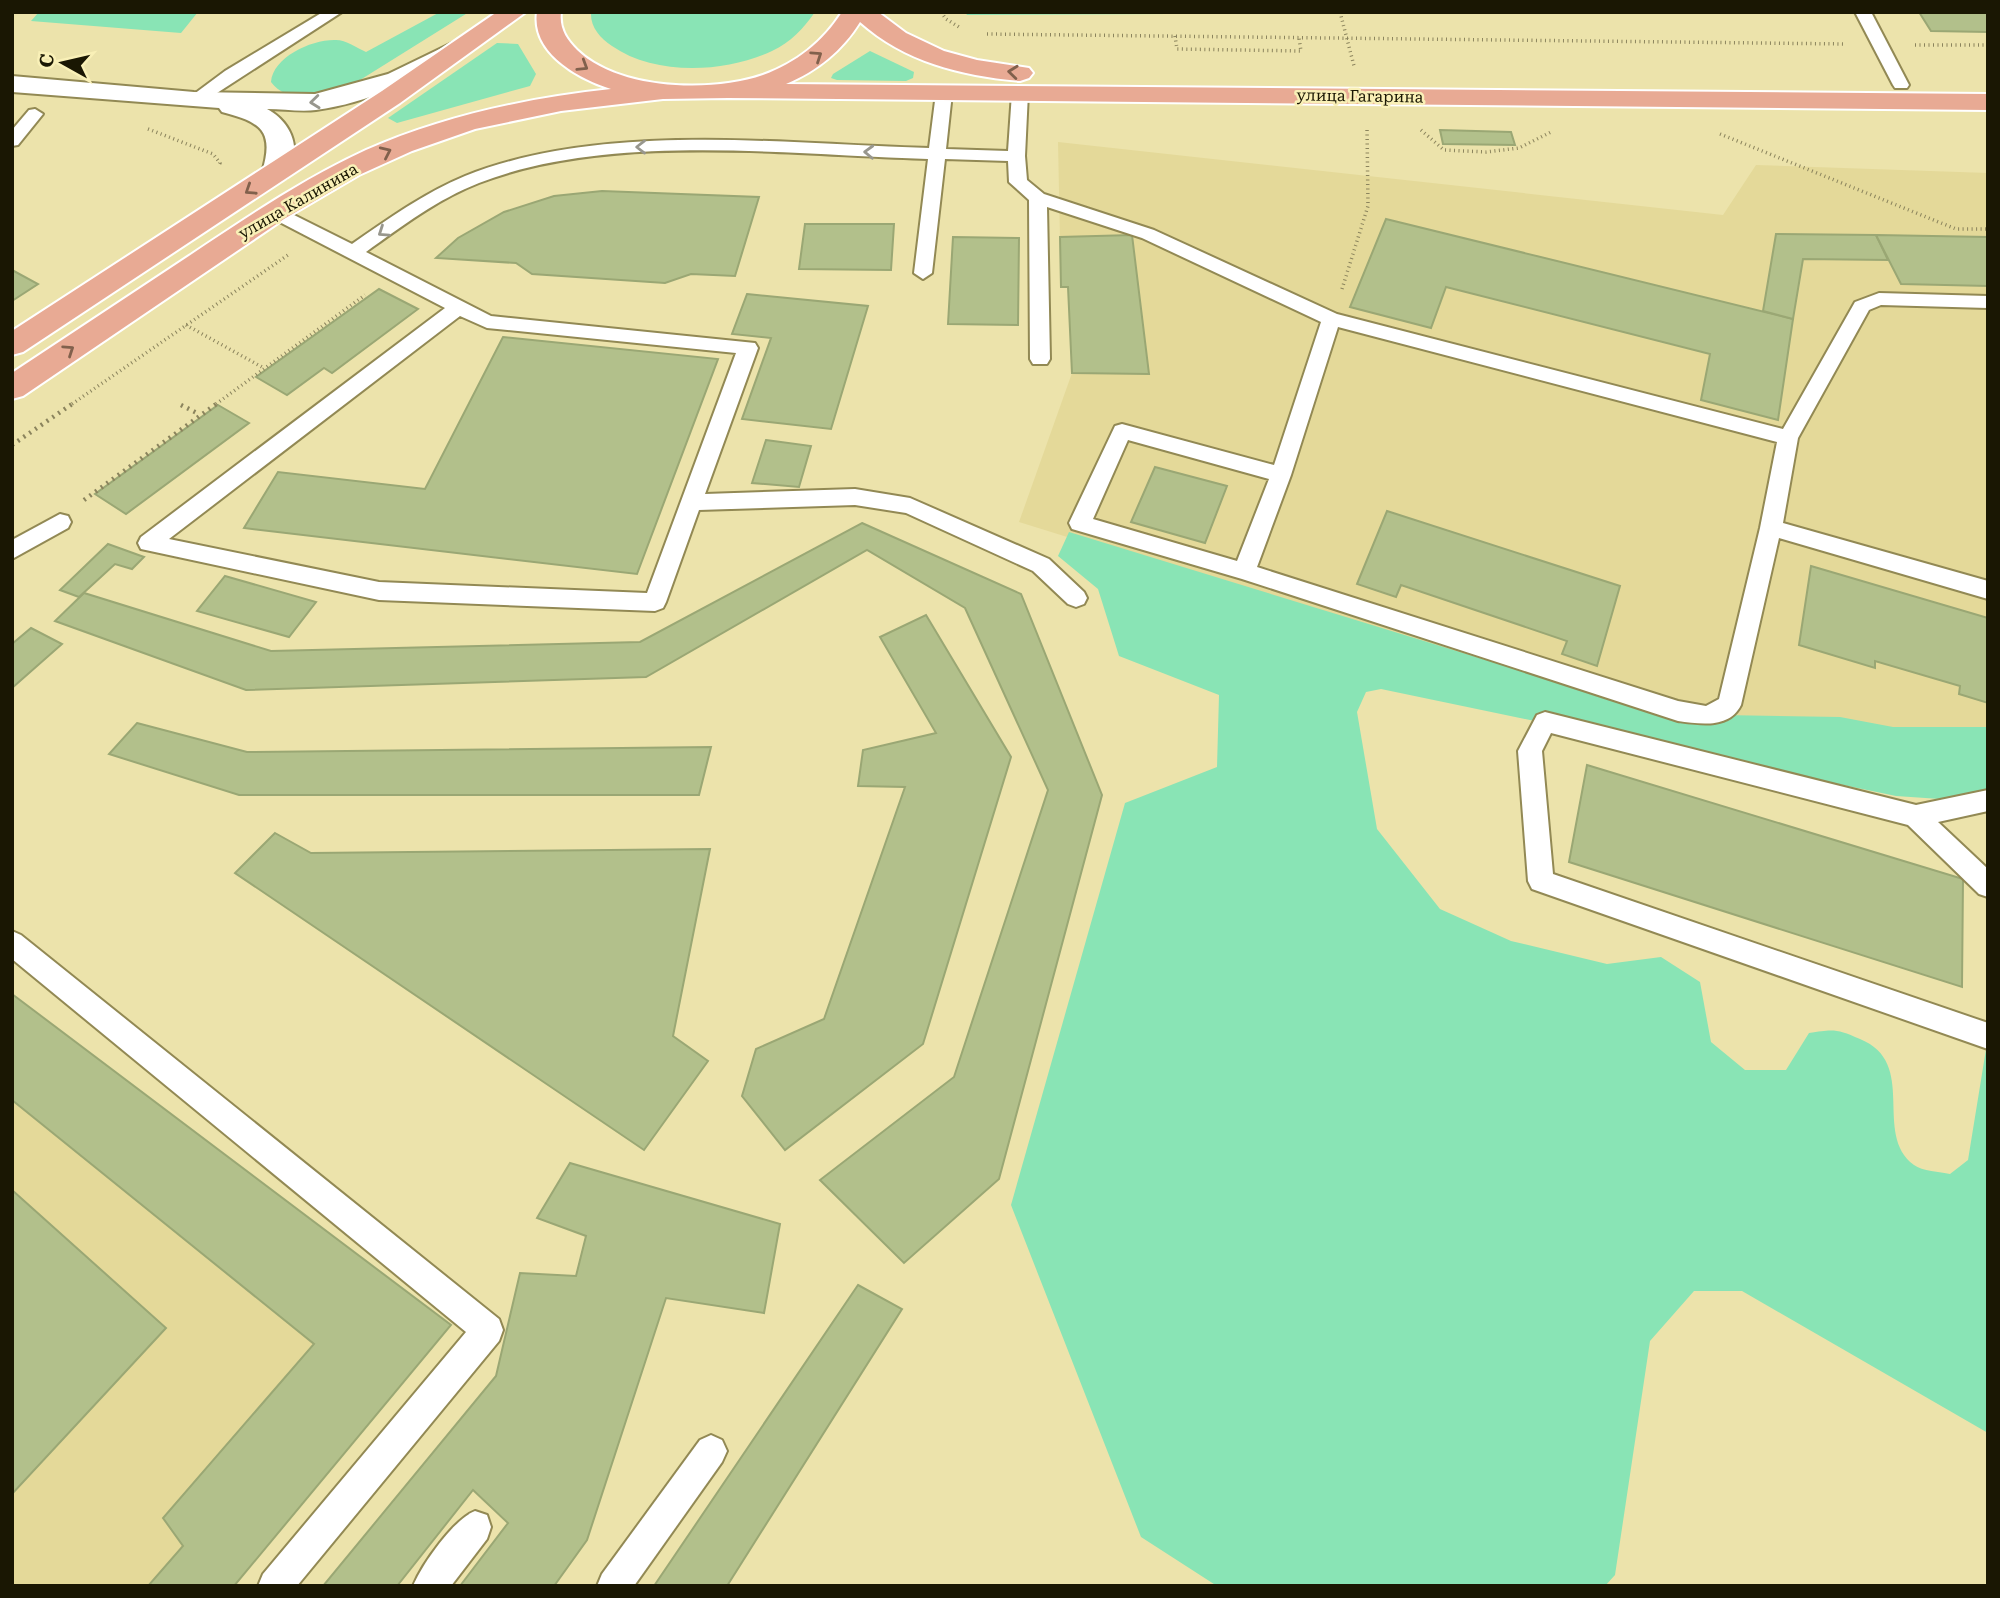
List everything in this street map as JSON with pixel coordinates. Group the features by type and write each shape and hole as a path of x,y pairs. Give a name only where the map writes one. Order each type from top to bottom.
{"main road":[{"name":"улица Калинина","path":"12,345 514,12"},
{"path":"550,12 548,20 553,37 566,56 593,73 622,84 660,92 732,91 769,82 801,67 828,49 844,31 854,12"},
{"name":"улица Гагарина","path":"863,12 879,28 904,44 931,56 963,65 1011,73 1905,93 1988,102"},
{"name":"улица Гагарина","path":"732,91 1905,93 1988,85"},
{"name":"улица Калинина","path":"12,388 274,212 337,175 401,145 453,127 543,105 660,92"}],"street":[{"path":"12,84 194,100 298,103 332,100 397,79 469,42"},
{"path":"194,100 248,111 265,118 275,127 282,140 283,153 276,172"}],"lane":[{"path":"194,100 231,74 334,12"},
{"path":"1863,12 1905,93"},
{"path":"923,273 944,93"},
{"path":"1020,93 1016,156 1018,182 1038,198 1148,234 1331,319 1788,438"},
{"path":"12,141 35,114"},
{"path":"352,253 423,205 475,179 547,158 623,147 1016,156"},
{"path":"1038,198 1040,359"},
{"path":"274,212 352,253 394,274 459,307 488,322 748,348 655,602 379,591 149,543 459,307"},
{"path":"1281,475 1122,431 1080,523 1244,571 1678,711 1708,716 1730,705 1771,527 1788,438 1862,306 1879,299 1988,302"},
{"path":"1244,571 1281,475 1331,319"},
{"path":"692,502 855,497 910,506 1041,565 1076,598"},
{"path":"12,551 60,522"},
{"path":"1771,527 1988,590"},
{"path":"1988,800 1916,816 1545,722 1530,751 1541,881 1988,1036"},
{"path":"1916,816 1988,886"},
{"path":"12,943 488,1330 275,1586"},
{"path":"614,1586 711,1451"},
{"path":"430,1586 475,1527"}],"path":[{"path":"941,12 946,19 963,30"},
{"path":"1340,12 1355,71"},
{"path":"976,32 1988,45"},
{"path":"1175,36 1177,49 1301,51 1299,38"},
{"path":"1331,319 1368,206 1367,123"},
{"path":"1414,124 1444,150 1486,152 1519,148 1561,127"},
{"path":"143,127 213,154 220,163 217,169"},
{"path":"1709,130 1956,229 1988,229"},
{"path":"12,445 293,252"},
{"path":"90,495 394,274"},
{"path":"186,325 262,368"},
{"path":"181,405 199,414"}],"shaded area":[{"path":"1058,142 1723,215 1756,165 1988,173 1988,762 1719,740 1019,522 1072,373 1068,288 1061,287"},
{"path":"12,1100 314,1344 163,1518 183,1546 148,1586 12,1586"}],"green space":[{"path":"39,12 198,12 181,33 31,21"},
{"path":"440,12 469,12 344,90 315,96 295,96 278,89 271,82 273,73 286,57 305,46 326,40 340,40 366,52"},
{"path":"591,12 815,12 785,44 772,51 733,64 691,68 669,67 629,56 612,46 597,32 592,23"},
{"path":"965,12 1556,12 967,15"},
{"path":"497,43 518,44 536,74 530,86 397,123 388,118"},
{"path":"870,51 914,72 913,78 906,81 831,78 833,74"},
{"path":"1069,532 1662,714 1840,717 1893,727 1988,727 1988,789 1940,799 1896,796 1381,689 1366,692 1357,712 1377,829 1440,909 1511,941 1607,964 1661,957 1700,982 1711,1042 1745,1070 1786,1070 1809,1033 1835,1031 1860,1039 1878,1050 1887,1064 1892,1081 1896,1136 1902,1152 1917,1167 1950,1174 1968,1160 1988,1037 1988,1433 1742,1291 1694,1291 1650,1341 1615,1575 1605,1586 1217,1586 1141,1537 1011,1205 1125,803 1217,767 1219,695 1119,656 1098,589 1058,556"}],"building":[{"path":"1919,12 1988,12 1988,32 1931,31"},
{"path":"1440,130 1511,132 1515,145 1443,144"},
{"path":"602,191 759,197 735,276 691,274 665,283 532,274 516,263 436,258 458,238 504,212 554,196"},
{"path":"1386,219 1793,319 1778,420 1701,400 1710,354 1446,287 1431,328 1350,307"},
{"path":"805,224 894,224 891,270 799,269"},
{"path":"1776,234 1876,235 1888,260 1803,259 1793,319 1763,311"},
{"path":"1132,235 1149,374 1072,373 1068,287 1061,287 1060,237"},
{"path":"1876,235 1988,237 1988,286 1901,284"},
{"path":"953,237 1019,238 1018,325 948,324"},
{"path":"12,270 38,284 12,301"},
{"path":"379,289 418,309 332,373 324,368 287,395 256,377"},
{"path":"747,294 868,306 831,429 742,419 771,338 732,334"},
{"path":"503,337 718,359 637,574 244,528 278,472 425,489"},
{"path":"218,405 249,423 126,514 95,494"},
{"path":"766,440 811,446 799,487 752,483"},
{"path":"1155,467 1227,486 1205,543 1131,522"},
{"path":"1387,511 1620,586 1597,666 1562,654 1567,641 1401,585 1396,597 1357,584"},
{"path":"862,523 1021,594 1102,795 999,1179 904,1263 820,1180 954,1077 1048,790 965,608 867,550 646,677 246,690 55,621 84,593 271,651 640,642"},
{"path":"108,544 144,557 132,569 115,564 79,597 60,590"},
{"path":"1811,566 1988,618 1988,703 1959,694 1960,686 1875,661 1875,668 1799,645"},
{"path":"225,576 316,602 289,637 197,611"},
{"path":"926,615 1011,757 923,1044 785,1150 742,1096 756,1049 824,1019 905,787 858,786 863,750 936,733 880,637"},
{"path":"31,628 62,644 12,688 12,644"},
{"path":"137,723 247,752 711,747 699,795 239,795 109,754"},
{"path":"1587,765 1963,879 1962,987 1569,862"},
{"path":"275,833 311,853 710,849 673,1036 708,1061 644,1150 235,873"},
{"path":"12,994 451,1325 234,1586 148,1586 183,1546 163,1518 314,1344 12,1100"},
{"path":"570,1163 780,1224 764,1313 666,1298 587,1540 554,1586 460,1586 508,1523 473,1490 397,1586 323,1586 496,1376 520,1273 576,1276 586,1236 537,1218"},
{"path":"12,1190 166,1328 12,1494"},
{"path":"858,1285 902,1309 727,1586 654,1586"}]}
